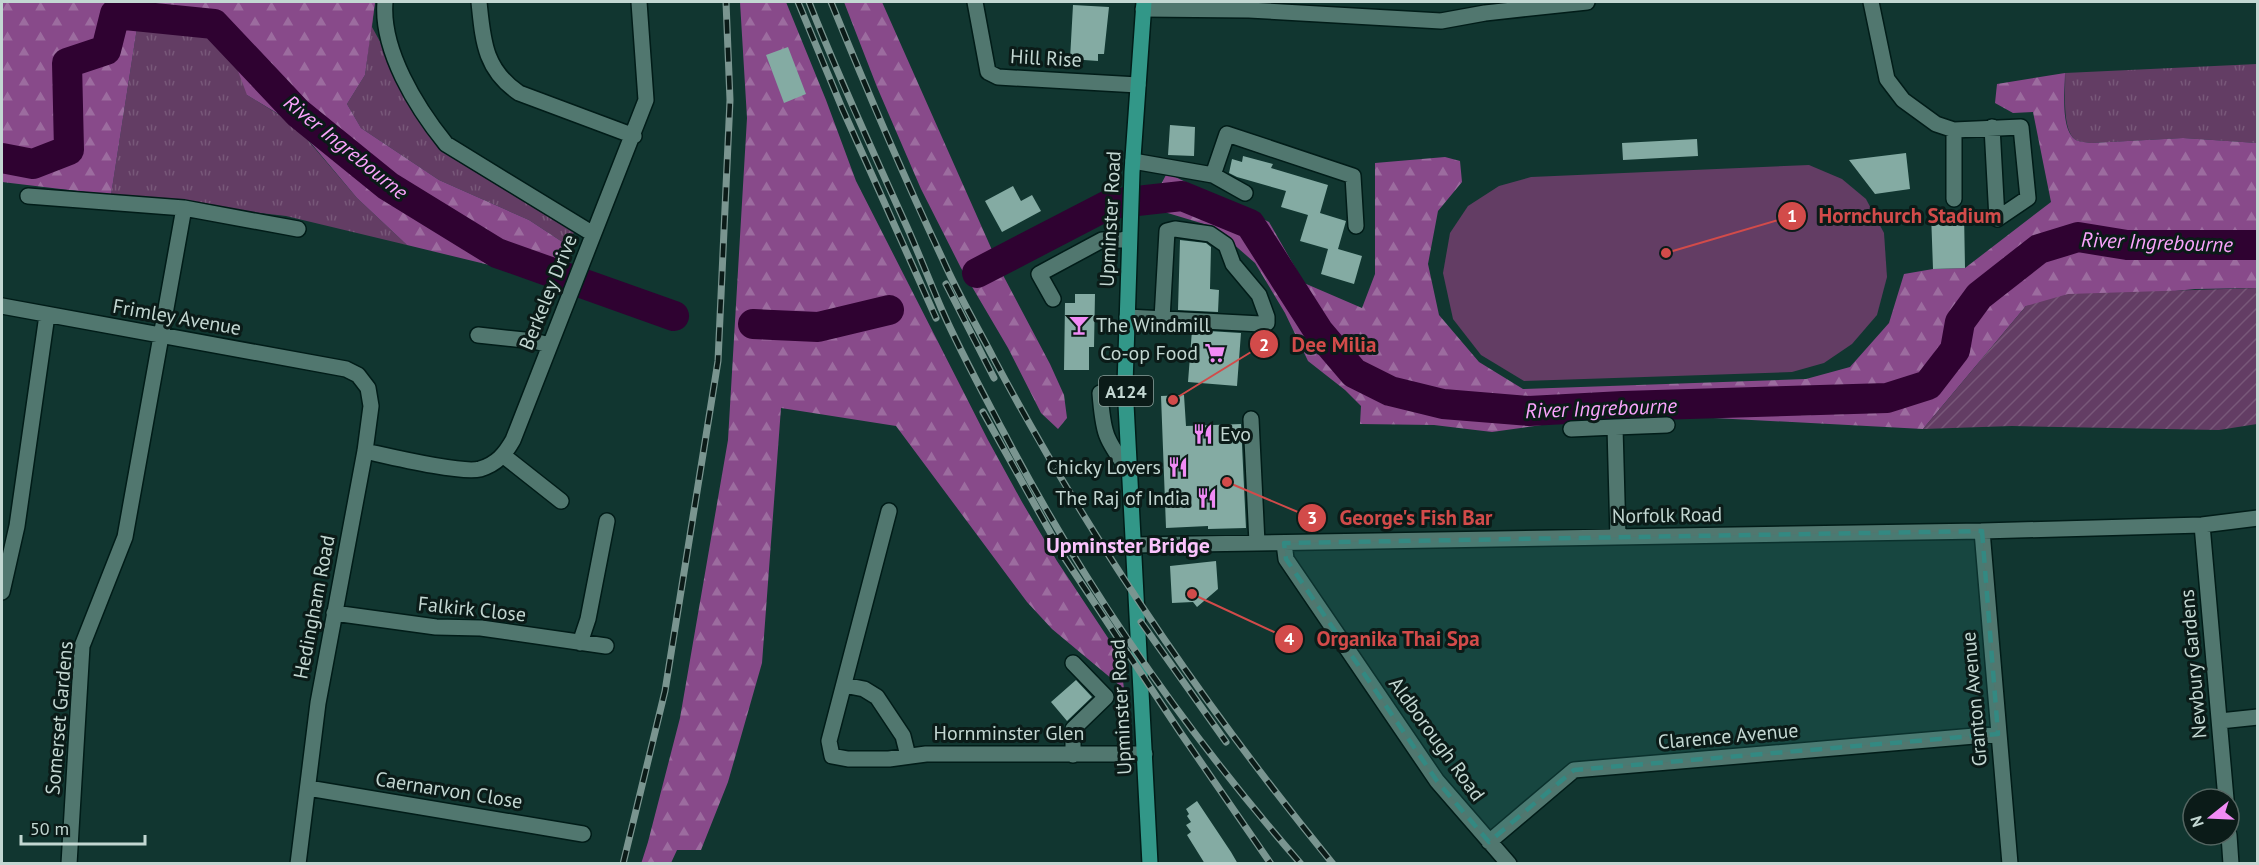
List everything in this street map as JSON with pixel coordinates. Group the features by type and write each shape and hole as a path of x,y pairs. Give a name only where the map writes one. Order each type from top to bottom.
{"main road":[{"name":"Upminster Road","path":"1143,5 1131,189 1126,393 1150,864"}],"street":[{"path":"385,2 384,16 389,44 405,80 434,129 446,144 590,241"},
{"path":"479,2 484,43 489,60 508,86 519,93 634,136"},
{"name":"Berkeley Drive","path":"504,456 513,440 590,241 634,136 646,100 639,2"},
{"name":"Hill Rise","path":"975,2 988,72 998,77 1138,85"},
{"path":"1143,5 1441,21 1485,13 1587,2"},
{"path":"1871,2 1887,79 1903,100 1936,124 1953,130 1992,127 2021,127 2028,198 1997,219 1992,127"},
{"path":"1953,130 1954,200"},
{"path":"1213,175 1227,134 1353,176 1356,226"},
{"path":"1133,161 1213,175 1245,193"},
{"path":"28,195 184,208 298,229"},
{"name":"Somerset Gardens","path":"69,864 82,646 125,537 184,208"},
{"path":"1127,317 1162,320 1261,324 1267,322 1267,317 1259,295 1233,264 1226,245 1210,234 1174,230 1167,231 1162,320"},
{"path":"1053,299 1039,274 1102,240 1129,238"},
{"name":"Frimley Avenue","path":"2,306 346,369"},
{"path":"2,592 17,526 47,315"},
{"path":"478,335 534,341 549,345"},
{"name":"Hedingham Road","path":"298,864 318,703 365,452 371,406 368,388 358,375 346,369"},
{"path":"1126,393 1100,393 1102,425 1109,444 1129,471"},
{"path":"1251,419 1257,543"},
{"path":"1571,429 1667,425"},
{"path":"1615,427 1618,537"},
{"path":"365,452 459,469 477,470 504,456 561,501"},
{"name":"Hornminster Glen","path":"889,511 829,741 832,756 848,759 878,759 908,756 1145,754"},
{"name":"Norfolk Road","path":"1132,545 1982,531 2202,525 2258,518"},
{"path":"580,643 588,619 607,521"},
{"name":"Newbury Gardens","path":"2202,525 2225,787"},
{"name":"Granton Avenue","path":"1982,531 2010,864"},
{"name":"Aldborough Road","path":"1284,543 1286,559 1430,771 1509,864"},
{"name":"Falkirk Close","path":"334,613 436,627 481,628 606,646"},
{"path":"1073,663 1106,697 1073,729 1073,755"},
{"name":"Hornminster Glen","path":"844,685 864,688 877,697 903,736 908,756"},
{"path":"2220,721 2258,717"},
{"name":"Clarence Avenue","path":"1489,842 1574,770 1998,734"},
{"name":"Caernarvon Close","path":"308,788 584,834"},
{"path":"2230,847 2231,864"}],"highlighted area":[{"path":"1982,531 1998,734 1574,770 1489,842 1437,781 1286,559 1284,543"}],"green space":[{"path":"2,2 141,2 111,195 2,182"},
{"path":"141,2 375,2 372,27 428,129 577,227 567,245 529,220 439,180 361,128 347,104 365,75 371,28 247,95 294,124 357,198 407,245 286,216 111,195"},
{"path":"143,2 375,2 365,75 347,104 361,128 439,180 529,220 567,245 555,281 407,245 357,198 295,124 247,95 229,47"},
{"path":"740,2 786,2 856,181 1022,502 1057,561 1120,656 1124,689 1052,629 1027,602 896,426 781,408 762,663 728,782 701,850 677,850 671,863 641,864 680,718 728,440 747,118"},
{"path":"844,2 882,2 1004,277 1064,395 1067,418 1058,429 1041,413 1008,348 961,268 921,189 877,87"},
{"path":"2257,64 2257,143 2183,138 2091,143 2076,140 2068,128 2065,109 2065,73"},
{"path":"2065,73 2065,119 2071,135 2078,141 2091,143 2183,138 2257,143 2257,288 2195,289 2026,306 1923,429 1695,417 1549,424 1492,432 1434,425 1360,424 1361,406 1345,390 1308,361 1285,313 1255,263 1214,227 1161,211 1158,190 1167,173 1269,222 1304,283 1362,308 1375,274 1375,163 1445,157 1460,161 1462,182 1438,211 1428,264 1439,315 1479,362 1523,389 1806,379 1850,367 1889,323 1904,274 1933,269 1965,268 2051,202 2033,112 2013,113 1995,103 1997,84"},
{"path":"1809,165 1842,179 1866,199 1884,233 1887,277 1877,315 1852,344 1824,363 1792,372 1524,381 1481,355 1453,319 1443,273 1450,233 1468,206 1499,186 1531,177"},
{"path":"2257,288 2257,424 2219,430 2012,426 1923,429 2026,306 2068,294"}],"building":[{"path":"1073,5 1109,7 1104,54 1098,54 1098,61 1070,59"},
{"path":"788,47 806,94 784,103 766,55"},
{"path":"1170,125 1195,127 1194,156 1168,155"},
{"path":"1697,139 1698,156 1623,160 1622,143"},
{"path":"1906,153 1910,189 1875,194 1849,160"},
{"path":"1243,156 1273,164 1271,168 1328,185 1320,213 1346,221 1338,249 1362,256 1354,284 1321,274 1328,249 1300,241 1308,215 1281,207 1286,191 1229,173 1232,159 1242,162"},
{"path":"1013,186 1021,201 1032,195 1041,211 1002,232 985,201"},
{"path":"1964,212 1965,268 1933,269 1931,213"},
{"path":"1180,240 1206,243 1211,247 1210,289 1219,290 1218,312 1178,310"},
{"name":"The Windmill","path":"1075,294 1095,294 1094,347 1089,347 1089,370 1064,370 1065,303 1075,303"},
{"name":"Co-op Food","path":"1192,330 1241,333 1237,386 1188,382"},
{"path":"1184,395 1186,426 1241,424 1246,528 1208,529 1208,526 1166,528 1161,396"},
{"path":"1216,561 1218,589 1197,607 1193,602 1172,603 1170,566"},
{"path":"1076,680 1092,697 1067,721 1051,702"},
{"path":"1197,801 1238,864 1205,864 1187,835 1191,832 1186,825 1191,822 1186,809"}],"waterway":[{"name":"River Ingrebourne","path":"2,158 33,164 69,150 67,63 106,50 115,14 214,24 298,113 388,186 497,253 674,316"},
{"name":"River Ingrebourne","path":"977,273 1110,204 1182,196 1250,224 1319,332 1354,373 1390,391 1443,404 1529,411 1887,398 1928,385 1955,350 1960,322 1979,296 2039,249 2078,237 2127,245 2258,245"},
{"name":"River Ingrebourne","path":"753,324 818,327 889,310"}],"railway":[{"path":"623,864 665,691 718,361 730,100 726,2"},
{"path":"798,2 842,108 936,318"},
{"path":"809,2 949,325 1034,489 1139,656 1217,762 1301,864"},
{"path":"831,2 885,131 949,273 1031,426 1109,556 1194,682 1239,744 1333,864"},
{"path":"946,284 994,378"},
{"path":"983,412 1064,557 1271,864"},
{"path":"1141,622 1226,742"}],"place":[{"name":"Hornchurch Stadium","path":"1666,253"},
{"name":"The Windmill","path":"1079,325"},
{"name":"Co-op Food","path":"1215,353"},
{"name":"Dee Milia","path":"1173,400"},
{"name":"Evo","path":"1203,434"},
{"name":"Chicky Lovers","path":"1178,467"},
{"name":"George's Fish Bar","path":"1227,482"},
{"name":"The Raj of India","path":"1207,498"},
{"name":"Organika Thai Spa","path":"1192,594"}],"district":[{"name":"Upminster Bridge","path":"1128,545"}]}
